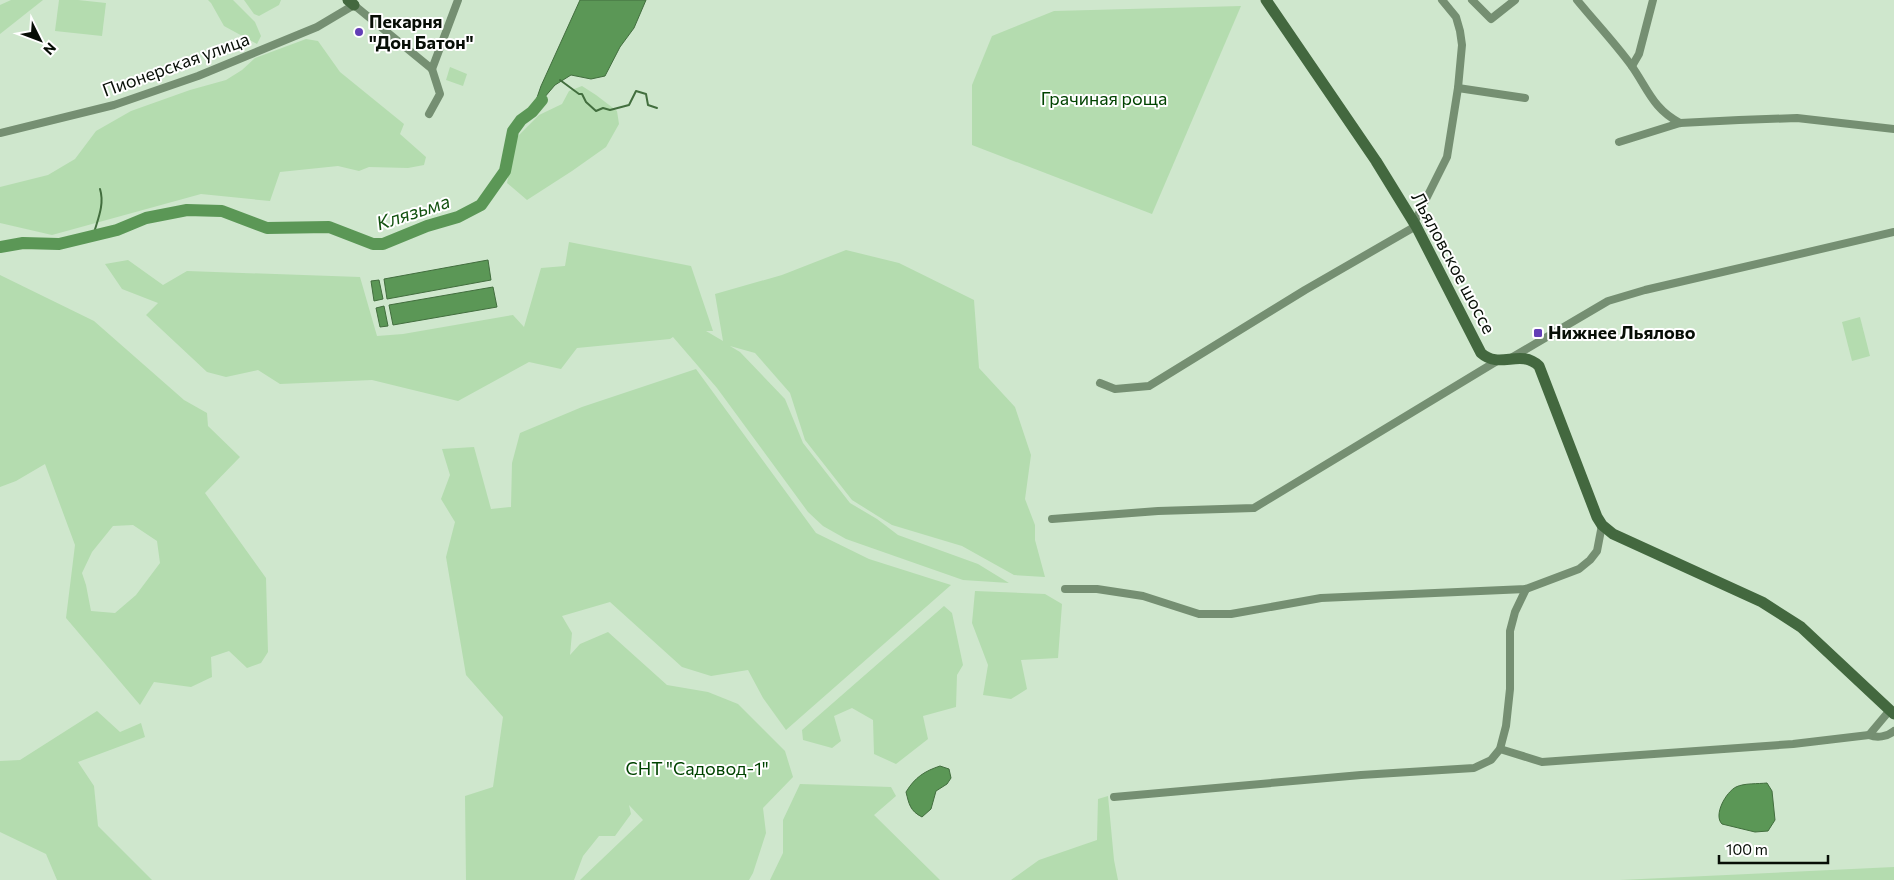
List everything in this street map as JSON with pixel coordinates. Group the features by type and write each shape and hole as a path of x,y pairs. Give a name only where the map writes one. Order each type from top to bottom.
{"street":[{"path":"432,69 458,0"},
{"name":"Льяловское шоссе","path":"1266,0 1376,161 1415,225 1481,353 1487,358 1497,361"},
{"path":"1100,383 1115,389 1149,386 1415,225 1447,158 1458,88 1462,45 1460,31 1456,17 1442,0"},
{"path":"1472,0 1491,19 1515,0"},
{"path":"1577,0 1632,66 1659,109 1667,117 1680,124"},
{"path":"1632,66 1639,54 1653,0"},
{"path":"351,2 432,69 440,94 429,114"},
{"name":"Пионерская улица","path":"0,133 114,105 198,76 317,27 351,2"},
{"path":"1458,88 1525,98"},
{"path":"1619,142 1680,124 1797,118 1894,129"},
{"path":"1510,359 1608,301 1645,290 1894,232"},
{"path":"1052,519 1158,511 1254,508 1497,361 1524,358 1533,360 1539,366 1583,482 1602,525 1613,534 1762,602 1801,627 1892,712 1869,735"},
{"path":"1065,589 1097,589 1143,596 1199,614 1231,614 1321,598 1526,589 1579,568 1590,560 1596,551 1602,525"},
{"path":"1114,797 1361,775 1474,768 1491,760 1500,749 1506,726 1510,688 1510,631 1515,612 1526,589"},
{"path":"1500,749 1542,762 1793,744 1869,735 1874,737 1889,735 1894,731"}],"green space":[{"path":"11,0 43,0 0,34 0,5"},
{"path":"59,0 106,3 102,36 55,31"},
{"path":"208,0 233,0 255,22 261,36 257,44 224,26"},
{"path":"244,0 281,0 279,5 259,16 254,14"},
{"name":"Грачиная роща","path":"1241,6 1152,214 972,145 972,85 992,36 1054,11"},
{"path":"306,39 318,41 340,72 404,124 400,134 426,157 424,165 408,168 369,167 359,171 338,166 280,172 270,201 201,194 52,235 0,223 0,187 48,175 75,159 96,131 131,111 190,90 226,80 242,70 255,58"},
{"path":"450,67 467,74 463,86 446,80"},
{"path":"582,86 617,111 619,124 606,147 527,200 507,183 515,139 539,115 562,104 569,91"},
{"path":"569,242 691,266 713,331 706,331 723,341 715,294 782,275 846,250 899,263 974,300 979,368 1015,407 1031,455 1025,499 1035,525 1035,540 1045,577 1014,575 962,546 892,525 852,500 805,440 790,393 755,353 730,346 740,352 785,399 803,443 850,503 877,519 898,535 978,564 1009,583 963,580 846,539 823,526 808,512 717,388 673,337 670,339 577,348 561,369 529,362 458,401 372,380 280,384 258,370 226,377 207,372 146,315 158,303 122,289 105,264 128,260 163,285 187,271 360,277 377,336 403,334 513,315 524,327 541,268 565,266"},
{"path":"0,275 94,321 184,400 207,413 208,426 240,457 205,493 266,578 268,652 261,663 247,668 229,651 211,657 212,677 191,687 154,682 140,705 66,618 75,545 45,464 16,481 0,487","holes":["133,525 157,541 160,563 136,595 115,613 91,611 82,573 92,552 113,526"]},
{"path":"1860,317 1870,356 1852,361 1842,322"},
{"name":"СНТ \"Садовод-1\"","path":"696,369 816,533 869,559 951,585 786,730 763,698 748,670 711,676 682,667 610,602 562,616 572,633 570,655 580,644 608,632 667,685 708,692 738,704 785,751 793,777 763,808 766,833 749,880 580,880 643,820 629,805 631,814 615,836 599,836 583,856 574,880 466,880 465,796 493,787 503,717 466,675 446,557 455,522 441,499 450,475 442,449 474,447 491,509 511,507 512,463 520,433 582,407"},
{"path":"975,591 1045,594 1062,604 1058,658 1021,660 1027,689 1011,699 983,695 988,665 972,623"},
{"path":"944,606 952,613 963,665 957,675 956,707 923,716 928,739 896,764 874,754 873,720 852,708 834,716 841,741 832,748 803,740 802,730"},
{"path":"97,711 120,732 141,723 145,737 78,762 94,786 98,826 152,880 57,880 46,854 0,832 0,761 20,760"},
{"path":"800,784 891,787 896,796 874,815 940,880 770,880 783,853 783,820"},
{"path":"1108,796 1114,860 1118,880 1011,880 1039,860 1097,840 1098,799"},
{"path":"1894,867 1894,880 1620,880"}],"shaded area":[{"path":"580,0 646,0 634,28 620,47 605,76 591,79 571,75 555,85 532,112 541,86"},
{"path":"488,260 491,280 387,299 384,279"},
{"path":"379,280 383,299 374,301 371,281"},
{"path":"493,287 497,307 393,325 389,305"},
{"path":"384,306 388,326 380,327 376,308"},
{"path":"940,766 949,769 951,778 947,784 936,791 931,809 922,817 912,810 906,792 921,775"},
{"path":"1767,783 1772,791 1775,820 1768,831 1755,832 1722,824 1719,815 1720,810 1732,790 1743,785"}],"waterway":[{"path":"560,80 579,94 582,94 586,102 596,111 603,108 610,110 629,105 636,91 646,94 648,105 657,108"},
{"name":"Клязьма","path":"0,247 23,243 59,244 117,230 146,218 187,210 222,211 267,228 329,227 373,244 383,244 427,226 458,217 481,205 505,171 513,131 521,120 532,112 542,100"},
{"path":"93,236 102,201 100,189"}],"place":[{"name":"Пекарня \"Дон Батон\"","path":"359,32"},
{"name":"Нижнее Льялово","path":"1538,333"}]}
